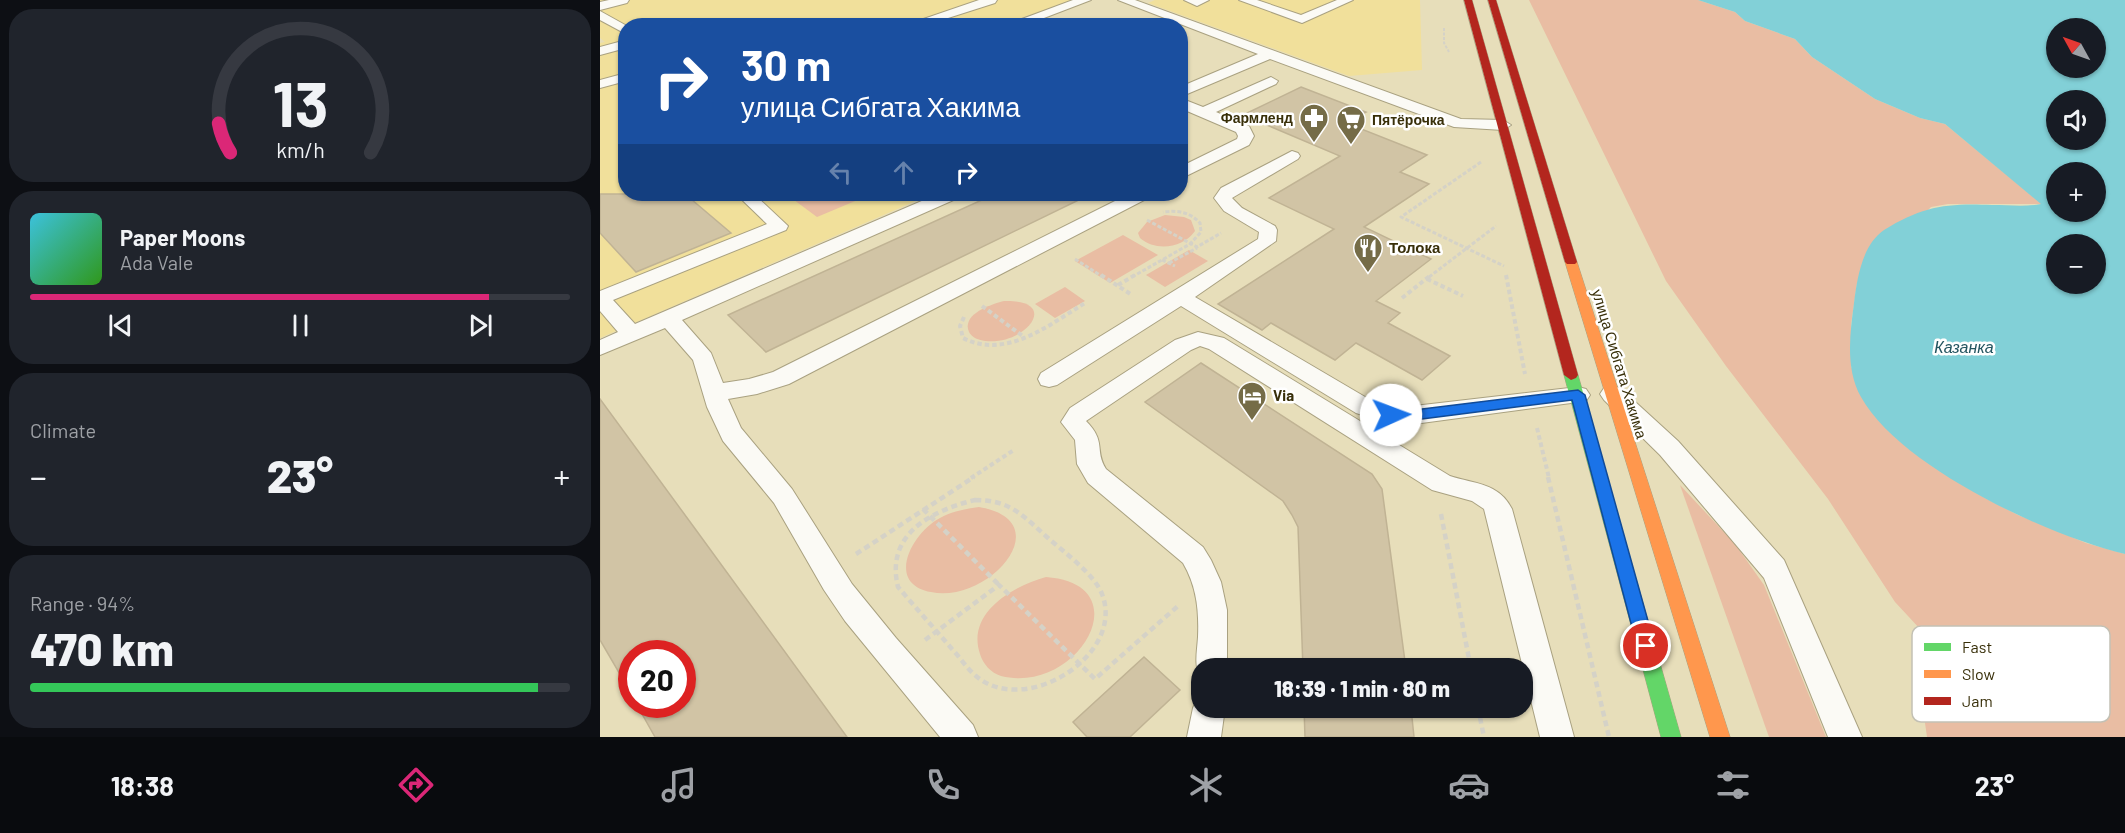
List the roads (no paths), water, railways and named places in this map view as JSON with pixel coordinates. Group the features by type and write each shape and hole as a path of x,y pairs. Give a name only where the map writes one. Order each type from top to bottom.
{"main road":[{"path":"1468,0 1671,737"},
{"name":"улица Сибгата Хакима","path":"1492,0 1610,392 1720,737"}],"lane":[{"path":"600,6 622,0"},
{"path":"934,18 991,0"},
{"path":"1032,18 1085,0"},
{"path":"1124,0 1173,18"},
{"path":"1190,0 1197,2 1203,0"},
{"path":"1245,0 1302,19 1347,0"},
{"path":"600,15 618,25"},
{"path":"1188,24 1459,123 1503,125"},
{"path":"600,51 618,46"},
{"path":"1188,90 1270,54"},
{"path":"600,84 618,78"},
{"path":"1204,112 1271,81"},
{"path":"1188,105 1243,129 1245,139 1188,170"},
{"path":"1049,378 1268,241 1268,230 1263,224 1229,207 1223,198 1227,192 1292,156"},
{"path":"632,334 600,298 779,226 752,201"},
{"path":"600,348 936,201"},
{"path":"715,391 746,389 781,378 1128,201"},
{"path":"1181,297 1364,407 1377,412 1391,415 1414,415 1530,399 1578,395"},
{"path":"668,318 703,358 715,391 719,414 726,429 784,497 827,572 843,594 961,737"},
{"path":"1211,658 1213,614 1208,580 1193,555 1097,476 1090,464 1087,437 1073,422 1078,414 1190,341 1204,339 1216,343 1449,487 1482,492 1489,496 1499,508 1557,737"},
{"path":"1610,392 1670,448 1774,569 1845,737"},
{"path":"1204,737 1207,718"}],"water":[{"name":"Казанка","path":"1698,0 2125,0 2125,554 2057,532 2018,515 1941,473 1908,449 1880,423 1861,397 1853,375 1850,339 1857,284 1866,253 1877,236 1898,222 1936,208 1962,205 2041,204 1945,124 1920,118 1875,99 1812,57 1795,39 1745,21 1735,12"}],"place":[{"name":"Фармленд","path":"1314,144"},
{"name":"Пятёрочка","path":"1351,146"},
{"name":"Толока","path":"1368,274"},
{"name":"Via","path":"1252,422"}]}
